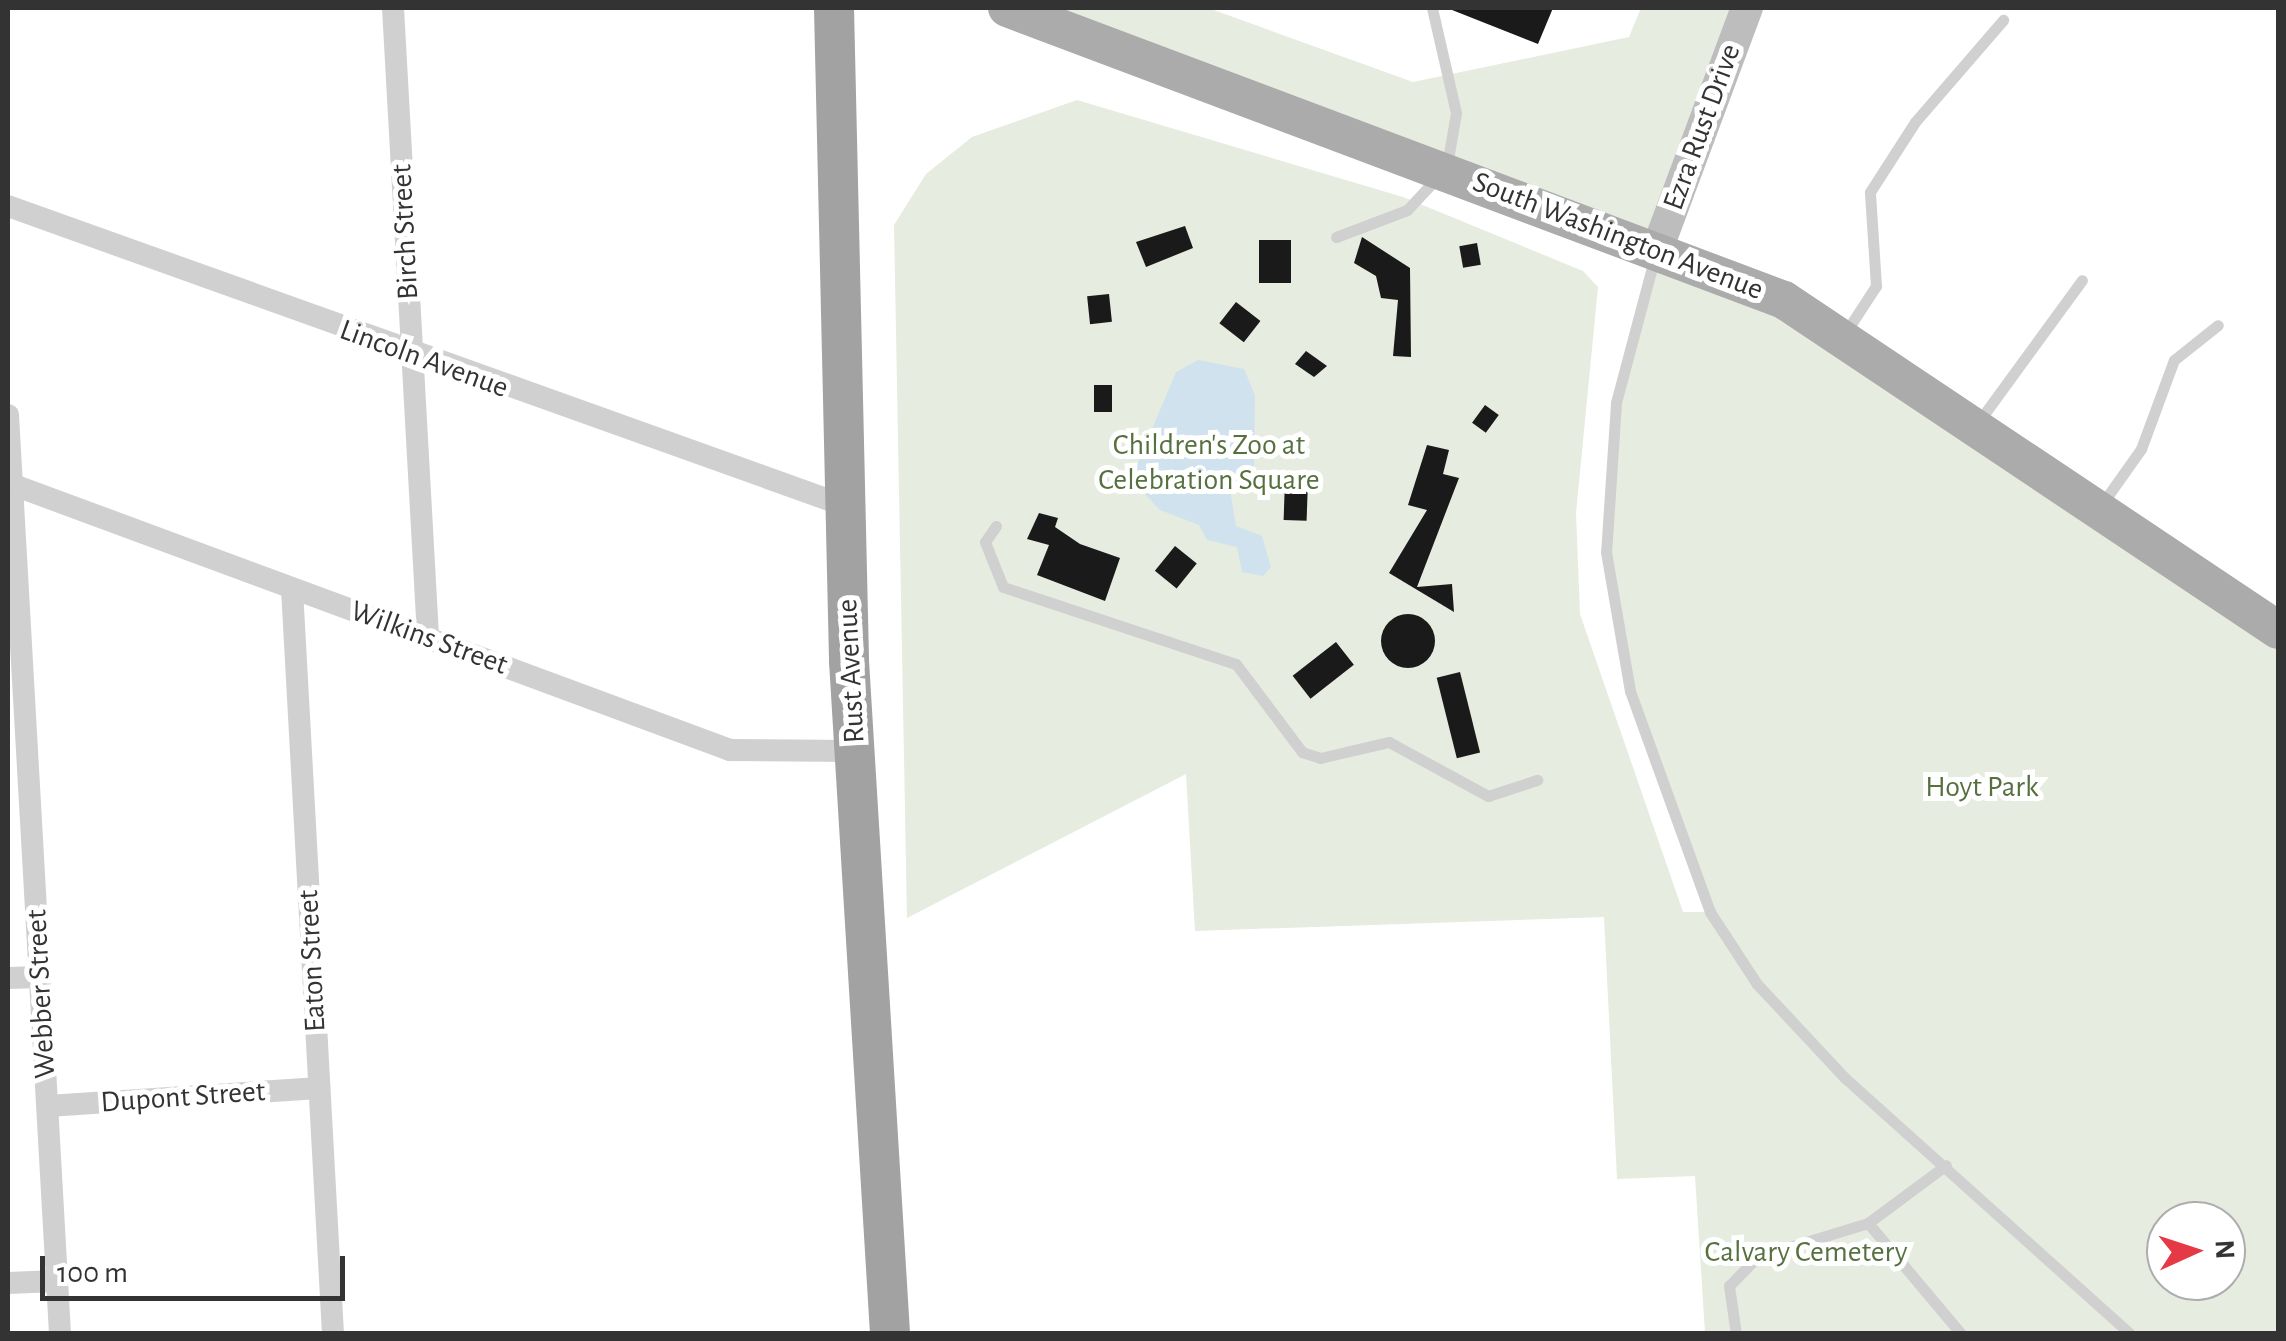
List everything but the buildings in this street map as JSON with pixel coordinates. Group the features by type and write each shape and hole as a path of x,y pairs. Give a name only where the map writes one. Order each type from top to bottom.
{"highway":[{"name":"Rust Avenue","path":"834,8 843,506 890,1334"}],"main road":[{"name":"South Washington Avenue","path":"1007,8 1658,248 1844,335 2278,630"},
{"name":"Ezra Rust Drive","path":"1658,248 1747,8"}],"street":[{"name":"Birch Street","path":"393,8 428,636"},
{"name":"Lincoln Avenue","path":"8,206 411,356 843,506"},
{"name":"Webber Street","path":"8,416 15,690 40,977 60,1334"},
{"name":"Wilkins Street","path":"10,484 730,750 855,752"},
{"name":"Eaton Street","path":"292,590 333,1334"},
{"path":"8,978 40,977"},
{"name":"Dupont Street","path":"48,1106 319,1088"},
{"path":"8,1283 57,1281"}],"lane":[{"path":"1336,237 1407,210 1446,170 1456,113 1432,8"},
{"path":"1844,335 1876,286 1870,192 1914,122 2003,20"},
{"path":"1658,248 1629,334 1608,478 1606,552 1630,691 1710,912 1757,984 2130,1334"},
{"path":"1977,424 2082,280"},
{"path":"2100,507 2141,448 2174,360 2218,325"},
{"path":"996,526 984,542 1002,587 1236,664 1302,752 1320,758 1389,742 1488,796 1537,780"},
{"path":"1736,1334 1729,1286 1757,1256 1868,1223 1946,1165"},
{"path":"1868,1223 1961,1334"}],"green space":[{"path":"1007,8 1208,8 1413,82 1629,37 1641,8 1747,8 1658,248 1719,269 2278,630 2278,1333 1705,1333 1695,1176 1617,1179 1604,917 1195,931 1186,774 907,918 894,225 926,174 972,137 1077,100 1403,197 1583,271 1598,287 1576,513 1580,614 1683,912 1710,912 1630,691 1606,552 1616,403 1657,247"}],"water":[{"path":"1198,360 1244,369 1255,395 1254,472 1230,489 1236,526 1262,536 1271,567 1263,576 1242,572 1237,547 1207,540 1199,525 1160,510 1141,490 1136,467 1176,372"}],"park label":[{"name":"Children's Zoo at Celebration Square","path":"1209,462"},
{"name":"Hoyt Park","path":"1982,787"},
{"name":"Calvary Cemetery","path":"1806,1252"}]}
